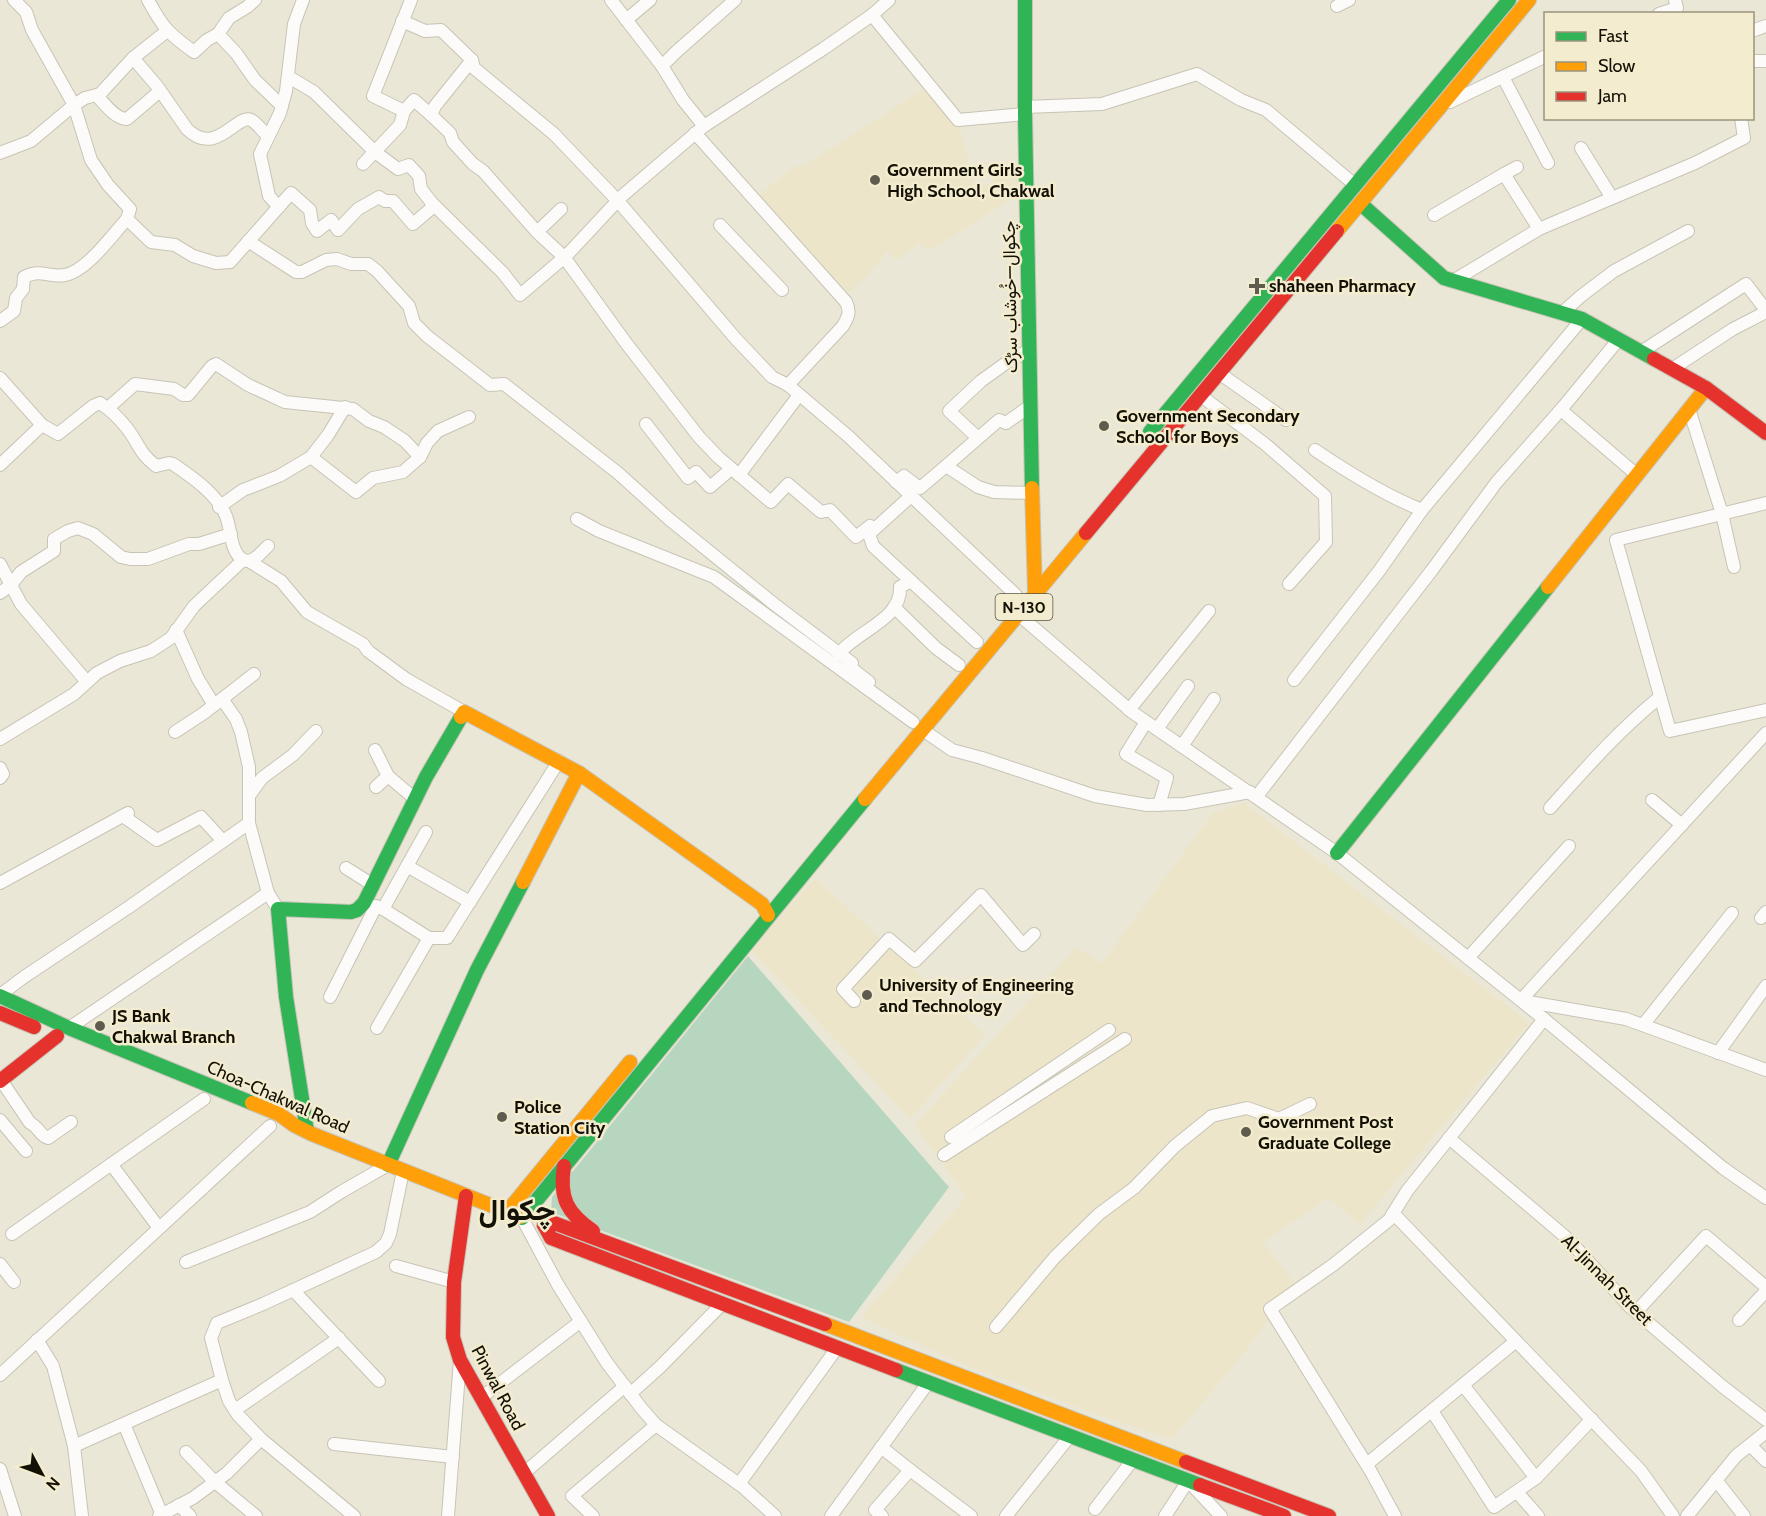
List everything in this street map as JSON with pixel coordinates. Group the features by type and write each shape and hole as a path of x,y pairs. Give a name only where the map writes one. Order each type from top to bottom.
{"main road":[{"name":"چکوال—خُوشاب سڑک","path":"1025,0 1031,493 1035,593"},
{"path":"1145,438 1509,0"},
{"name":"N-130","path":"1014,604 1035,593 1128,470 1200,395 1529,0"},
{"path":"1361,204 1444,278 1582,319 1706,388 1766,434"},
{"path":"1337,853 1706,388"},
{"name":"N-130","path":"522,1218 761,910 918,726 1014,604 1046,558"},
{"name":"N-130","path":"918,726 959,665 981,638"},
{"path":"307,1131 286,997 278,909 351,912 364,903 426,777 464,712 579,773 761,910"},
{"path":"388,1165 477,970 579,773"},
{"name":"Choa-Chakwal Road","path":"0,996 69,1028 279,1114 288,1122 307,1131 403,1172 544,1225"},
{"path":"0,1013 200,1097"},
{"path":"1,1080 57,1036"},
{"path":"507,1212 642,1047"},
{"path":"264,1124 288,1122"},
{"path":"564,1166 562,1191 569,1209 588,1228 621,1247"},
{"name":"Pinwal Road","path":"466,1196 454,1282 453,1337 460,1360 548,1516"},
{"path":"1284,1516 1132,1461 551,1238 544,1225 554,1222 884,1345 1329,1516"}],"street":[{"path":"0,321 15,311 16,298 23,288 24,277 32,273 58,275 72,272 91,258 127,219 130,209 108,185 91,160 74,105 32,30 26,12 14,0"},
{"path":"148,0 162,26 194,52 218,34 229,18 255,0"},
{"path":"279,207 269,196 260,154 282,106 289,77 294,24 303,0"},
{"path":"404,111 373,96 411,0"},
{"path":"611,0 662,66 699,129 846,302 849,317 843,326 788,385"},
{"path":"626,20 650,0"},
{"path":"662,66 735,0"},
{"path":"289,77 314,92 375,152 398,169 409,165 419,176 421,189 434,206 503,273 520,295 564,257 618,201 699,129 823,50 873,15 889,0"},
{"path":"1337,6 1349,0"},
{"path":"1665,12 1677,8 1675,0"},
{"path":"873,15 958,120 1025,110 1102,104 1197,74 1241,100 1266,110 1355,185"},
{"path":"402,21 425,31 441,30 472,60 474,68 554,134 618,201 736,339 772,376 788,385 848,436 911,496 1014,604 1129,710 1337,853 1521,1000 1722,1168 1766,1198"},
{"path":"0,153 31,141 74,105 85,98 97,96 133,58 167,31"},
{"path":"218,34 236,53 255,80 282,106"},
{"path":"1441,106 1544,56"},
{"path":"133,58 187,129 198,136 205,138 225,134 237,123 246,119 268,136"},
{"path":"431,115 435,106 472,60"},
{"path":"1503,77 1548,164"},
{"path":"97,96 124,120 160,91"},
{"path":"363,164 400,125 404,111 414,100 417,101 450,133 453,142 473,164 483,171 537,232 564,257 684,418 718,457 771,502 788,484 821,512 830,510 856,537 870,526 874,529"},
{"path":"1453,281 1539,229 1695,163 1744,138 1741,120"},
{"path":"1581,148 1612,198"},
{"path":"1434,215 1517,167"},
{"path":"1504,174 1539,229"},
{"path":"127,219 152,242 175,244 193,256 216,262 230,262 291,193 310,210 312,223 317,231 331,220 338,230 358,209 379,197 385,201 393,201 413,224 434,206"},
{"path":"537,232 561,208"},
{"path":"720,225 782,290"},
{"path":"1562,313 1614,271 1688,231"},
{"path":"248,242 296,272 302,272 326,260 337,259 351,264 368,264 409,306 414,323 427,336 490,385 502,383 618,472 669,519 765,597 852,663 851,668 869,682 865,687"},
{"path":"1641,352 1746,284 1766,311 1733,329 1672,369"},
{"path":"1294,680 1379,571 1422,510 1582,319"},
{"path":"577,519 599,531 714,577 952,750 1095,796 1147,805 1185,804 1254,794 1432,570 1496,483 1619,339"},
{"path":"978,438 949,411 981,381 1029,350"},
{"path":"108,408 135,384 174,390 183,395 188,394 216,364 248,385 285,402 353,409 369,421 384,427 405,441 420,457"},
{"path":"1218,373 1286,420"},
{"path":"0,378 42,425 58,434 93,406 100,404 108,408 126,426 143,456 156,466 173,464 209,493 225,514 234,548 246,560 281,580 307,612 363,644 368,651 406,680 464,712"},
{"path":"646,424 688,478 696,472 710,487 735,472 799,395"},
{"path":"1200,395 1265,444 1325,496 1326,542 1289,584"},
{"path":"896,482 904,476 920,488 999,420 1006,423 1030,406"},
{"path":"219,507 243,490 279,476 311,457 345,407"},
{"path":"1689,409 1722,514 1734,567"},
{"path":"1560,410 1637,475"},
{"path":"311,457 356,492 374,478 403,472 420,457 427,443 438,431 469,417"},
{"path":"0,465 42,425"},
{"path":"1315,450 1401,502 1422,510"},
{"path":"946,466 978,487 994,492 1031,493"},
{"path":"911,496 868,534 873,546 911,582 981,638"},
{"path":"1766,502 1616,540 1670,731 1766,710"},
{"path":"0,594 21,572 54,551 54,539 78,528 93,534 121,557 130,559 148,559 189,544 199,544 231,534"},
{"path":"0,739 74,694 97,673 120,661 151,651 171,638 194,606 246,560 255,559 268,546"},
{"path":"0,564 21,604 87,682"},
{"path":"839,654 846,644 882,620 901,596 900,587 911,582"},
{"path":"894,607 936,648 959,665"},
{"path":"1129,710 1209,610"},
{"path":"176,630 198,679 236,719 241,732 249,767 249,823 268,893 278,909"},
{"path":"175,732 254,674"},
{"path":"1159,805 1167,777 1126,754 1188,686"},
{"path":"1550,808 1609,742 1660,697"},
{"path":"1182,746 1214,699"},
{"path":"249,796 262,778 316,731"},
{"path":"1521,1000 1766,734"},
{"path":"375,750 388,776 415,799"},
{"path":"330,997 376,906 429,939 447,938 559,761"},
{"path":"0,768 3,774 0,778"},
{"path":"376,787 388,776"},
{"path":"1652,800 1682,825"},
{"path":"0,883 125,814 157,840 201,817 223,841"},
{"path":"0,996 24,977 249,823"},
{"path":"383,909 426,832"},
{"path":"1468,958 1569,846"},
{"path":"407,866 470,902"},
{"path":"346,868 373,885"},
{"path":"69,1028 268,893"},
{"path":"854,1001 843,989 890,939 915,961 981,895 1023,945 1034,934"},
{"path":"1643,1025 1732,913"},
{"path":"377,1028 429,939"},
{"path":"1718,1053 1766,986"},
{"path":"1521,1000 1626,1019 1766,1070"},
{"path":"1395,1516 1367,1464 1270,1309 1333,1265 1389,1220 1407,1191 1544,1019"},
{"path":"951,1137 1109,1030"},
{"path":"944,1155 1125,1038"},
{"path":"1,1080 30,1123 35,1125 44,1137 48,1138 71,1122"},
{"path":"12,1234 200,1097"},
{"path":"996,1327 1062,1250 1099,1214 1134,1188 1175,1146 1212,1116 1247,1108 1279,1119 1310,1104"},
{"path":"0,1120 26,1151"},
{"path":"0,1375 159,1228 264,1124"},
{"name":"Al-Jinnah Street","path":"1449,1138 1568,1239 1636,1312 1722,1386 1766,1420"},
{"path":"111,1164 159,1228"},
{"path":"186,1262 310,1212 388,1165"},
{"path":"354,1516 261,1438 235,1410 229,1401 222,1380 211,1338 218,1323 376,1252 386,1243 390,1234 403,1172"},
{"path":"1393,1213 1641,1471 1673,1516"},
{"path":"522,1218 544,1262 607,1363 656,1425 739,1484 775,1516"},
{"path":"1636,1312 1706,1236 1766,1287"},
{"path":"0,1264 14,1282"},
{"path":"396,1266 454,1282"},
{"path":"293,1290 379,1381"},
{"path":"1739,1320 1766,1291"},
{"path":"523,1474 660,1367 723,1303"},
{"path":"482,1397 581,1321"},
{"path":"235,1410 339,1338"},
{"path":"37,1340 52,1366 74,1446 82,1516"},
{"path":"1367,1464 1516,1341"},
{"path":"739,1484 837,1347"},
{"path":"448,1516 460,1360"},
{"path":"74,1446 222,1380"},
{"path":"831,1516 928,1383"},
{"path":"1463,1385 1536,1478"},
{"path":"1432,1411 1494,1507 1536,1478 1592,1419"},
{"path":"124,1424 160,1516 227,1473 261,1438"},
{"path":"593,1516 572,1496 656,1425"},
{"path":"1687,1516 1736,1456 1766,1432"},
{"path":"1006,1516 1070,1436"},
{"path":"334,1444 453,1457"},
{"path":"1751,1446 1766,1461"},
{"path":"881,1447 971,1516"},
{"path":"186,1452 215,1482 256,1516"},
{"path":"1095,1509 1132,1461"},
{"path":"0,1469 15,1516"},
{"path":"882,1516 875,1510 910,1470"},
{"path":"1165,1516 1188,1480 1221,1516"},
{"path":"1716,1480 1744,1516"},
{"path":"1517,1492 1538,1516"},
{"path":"179,1505 190,1516"}],"shaded area":[{"name":"Government Girls High School, Chakwal","path":"926,88 958,120 976,192 1015,167 1021,192 927,251 919,243 896,260 887,251 870,273 848,293 784,225 755,198 794,167 805,165"},
{"path":"1244,803 1529,1023 1360,1224 1328,1198 1263,1242 1295,1283 1240,1358 1172,1439 1098,1415 958,1362 861,1317 966,1197 915,1125 1076,948 1102,963 1213,813"},
{"path":"815,878 985,1035 910,1119 751,950"}],"green space":[{"path":"748,956 949,1187 849,1322 551,1212 552,1197"}],"traffic: fast":[{"path":"1025,0 1032,488"},
{"path":"1150,432 1509,0"},
{"path":"1361,204 1444,278 1582,319 1654,359"},
{"path":"1337,853 1548,587"},
{"path":"307,1131 286,997 278,909 351,912 364,903 426,777 461,717"},
{"path":"522,1218 865,799"},
{"path":"388,1165 477,970 523,882"},
{"path":"0,996 69,1028 252,1103"},
{"path":"896,1370 1200,1485"}],"traffic: slow":[{"path":"1337,231 1529,0"},
{"path":"1548,587 1706,388"},
{"path":"1032,488 1035,593"},
{"path":"865,799 1086,533"},
{"path":"461,717 464,712 579,773 762,904 768,915"},
{"path":"523,882 579,773"},
{"path":"507,1212 630,1062"},
{"path":"252,1103 279,1114 312,1134 520,1217"},
{"path":"825,1324 1186,1462"}],"traffic: jam":[{"path":"1086,533 1337,231"},
{"path":"1654,359 1706,388 1766,433"},
{"path":"0,1013 34,1027"},
{"path":"0,1081 57,1036"},
{"path":"564,1166 563,1187 567,1204 577,1218 593,1231"},
{"path":"466,1196 454,1282 453,1337 460,1360 548,1516"},
{"path":"544,1225 554,1223 825,1324"},
{"path":"544,1225 551,1238 896,1370"},
{"path":"1186,1462 1329,1516"},
{"path":"1200,1485 1284,1516"}],"place":[{"name":"Government Girls High School, Chakwal","path":"875,180"},
{"name":"shaheen Pharmacy","path":"1257,286"},
{"name":"Government Secondary School for Boys","path":"1104,426"},
{"name":"University of Engineering and Technology","path":"867,995"},
{"name":"JS Bank Chakwal Branch","path":"100,1026"},
{"name":"Police Station City","path":"502,1117"},
{"name":"Government Post Graduate College","path":"1246,1132"}],"district":[{"name":"چکوال","path":"517,1210"}]}
